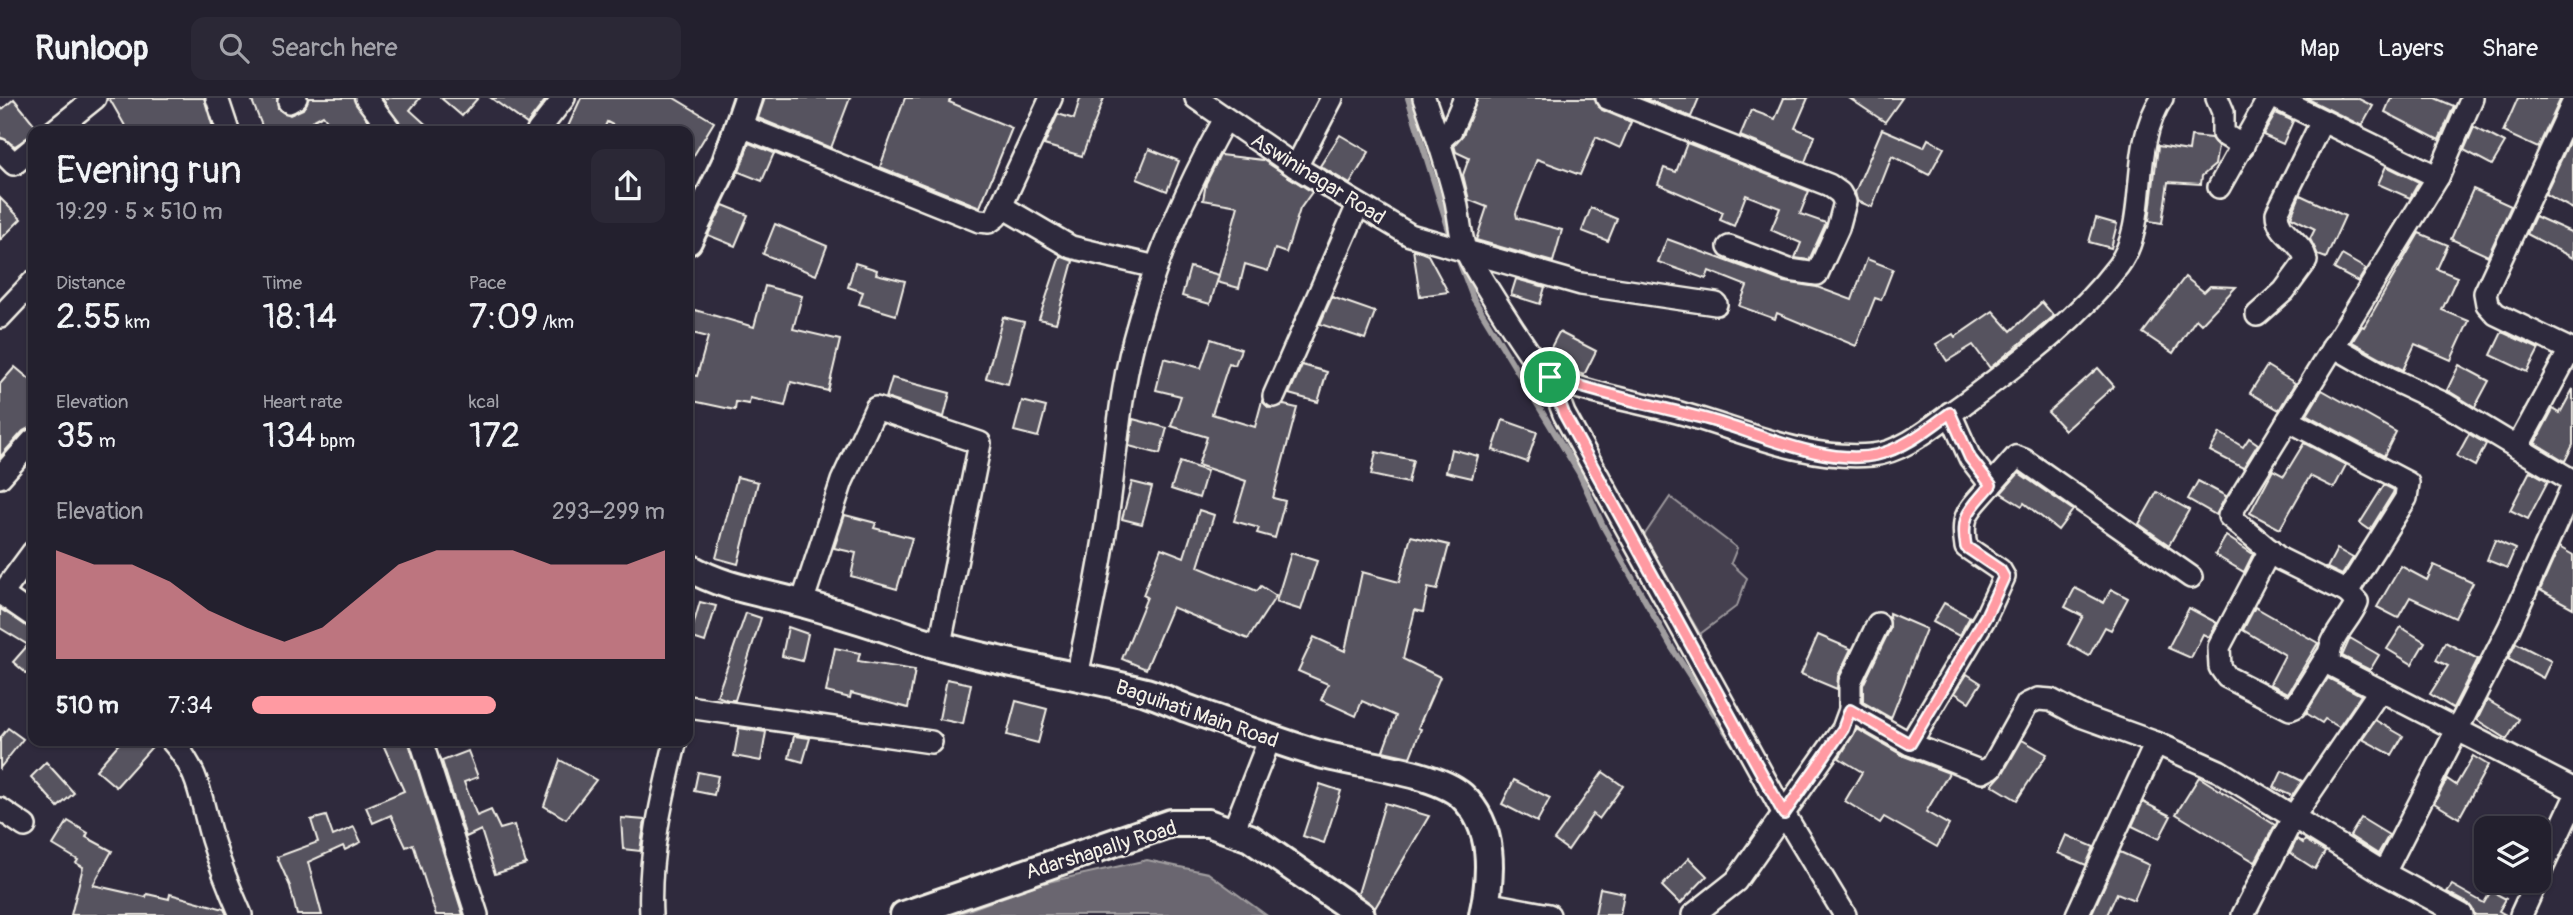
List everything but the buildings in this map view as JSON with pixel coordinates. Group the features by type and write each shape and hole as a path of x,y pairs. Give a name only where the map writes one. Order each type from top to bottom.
{"street":[{"path":"60,126 95,98"},
{"path":"217,98 226,126"},
{"path":"366,98 387,126"},
{"path":"542,126 564,98"},
{"path":"693,231 726,162 748,98"},
{"path":"739,125 979,221 989,222 996,217 1051,98"},
{"name":"Aswininagar Road","path":"1196,98 1296,167 1410,236 1581,284 1716,304"},
{"path":"1296,167 1332,98"},
{"path":"1424,98 1439,141 1457,248 1550,377 1564,414 1781,819 1845,915"},
{"path":"1439,141 1451,130 1465,98"},
{"path":"1606,98 1829,185 1840,193 1845,202 1838,228 1817,274 1789,270 1729,247"},
{"path":"1550,377 1714,421 1770,441 1825,453 1875,455 1910,442 2040,347 2120,264 2132,235 2142,145 2153,111 2162,98"},
{"path":"2217,98 2223,112 2223,134 2243,146"},
{"path":"2219,187 2269,98"},
{"path":"2276,98 2438,177"},
{"path":"2472,98 2438,177 2229,516 2280,559 2347,592 2357,602 2329,646 2331,665 2573,789"},
{"path":"2518,446 2571,351 2496,314 2487,304 2485,293 2573,103"},
{"path":"1077,676 1101,559 1117,439 1137,328 1156,267 1191,180 1225,119"},
{"path":"2257,315 2284,291 2306,261 2305,254 2282,229 2277,213 2322,121"},
{"path":"0,150 14,164 28,152"},
{"path":"1274,396 1358,205"},
{"path":"1001,206 1071,247 1156,267"},
{"path":"0,317 28,287"},
{"path":"2333,346 2518,446 2573,483 2509,628 2456,727 2384,873"},
{"path":"802,603 842,481 876,408 980,443 940,644"},
{"path":"1950,413 1970,458 1991,485"},
{"path":"2288,420 2408,483 2406,498 2347,592"},
{"path":"0,477 28,446"},
{"path":"1910,744 1986,616 2004,577 2000,570 1966,547 1962,525 1965,516 2016,457 2191,578"},
{"path":"2270,551 2219,647 2220,667 2227,677 2290,709 2295,707 2328,656"},
{"path":"28,558 1,593 28,612"},
{"name":"Baguihati Main Road","path":"693,570 705,577 751,592 802,603 940,644 1150,693 1270,738 1345,761 1366,762 1459,794 1481,821 1487,836 1489,874 1484,909"},
{"path":"1693,915 1735,881 1843,729 1850,710 1850,682 1878,624"},
{"path":"2243,915 2294,816 2380,690"},
{"path":"1850,710 1910,744 1982,772 1992,767 2027,705 2038,699 2051,700 2081,716 2156,743 2219,771 2384,873 2462,915"},
{"path":"693,708 930,741"},
{"path":"1233,832 1270,738"},
{"path":"2077,915 2156,743"},
{"path":"176,746 194,770 204,799 211,836 241,915"},
{"path":"423,746 477,915"},
{"path":"651,915 652,863 658,814 675,746"},
{"path":"2551,849 2573,802"},
{"path":"0,809 25,826"},
{"name":"Adarshapally Road","path":"904,915 1171,823 1208,823 1250,838 1361,915"},
{"path":"2521,915 2531,893"},
{"path":"1484,909 1549,915"}],"shaded area":[{"path":"1670,497 1737,548 1731,563 1747,578 1737,606 1700,634 1643,537"},
{"path":"1147,860 1208,873 1266,915 955,915 1039,884"}],"waterway":[{"path":"1408,98 1453,243"},
{"path":"1456,253 1473,298 1579,473 1604,528 1672,648 1733,743"}],"route":[{"path":"1550,377 1714,421 1770,441 1825,453 1875,455 1910,442 1950,413 1970,458 1991,485 1965,516 1962,525 1966,547 2000,570 2004,577 1986,616 1910,744 1850,710 1843,729 1784,814 1772,787 1564,414 1550,377"}]}
